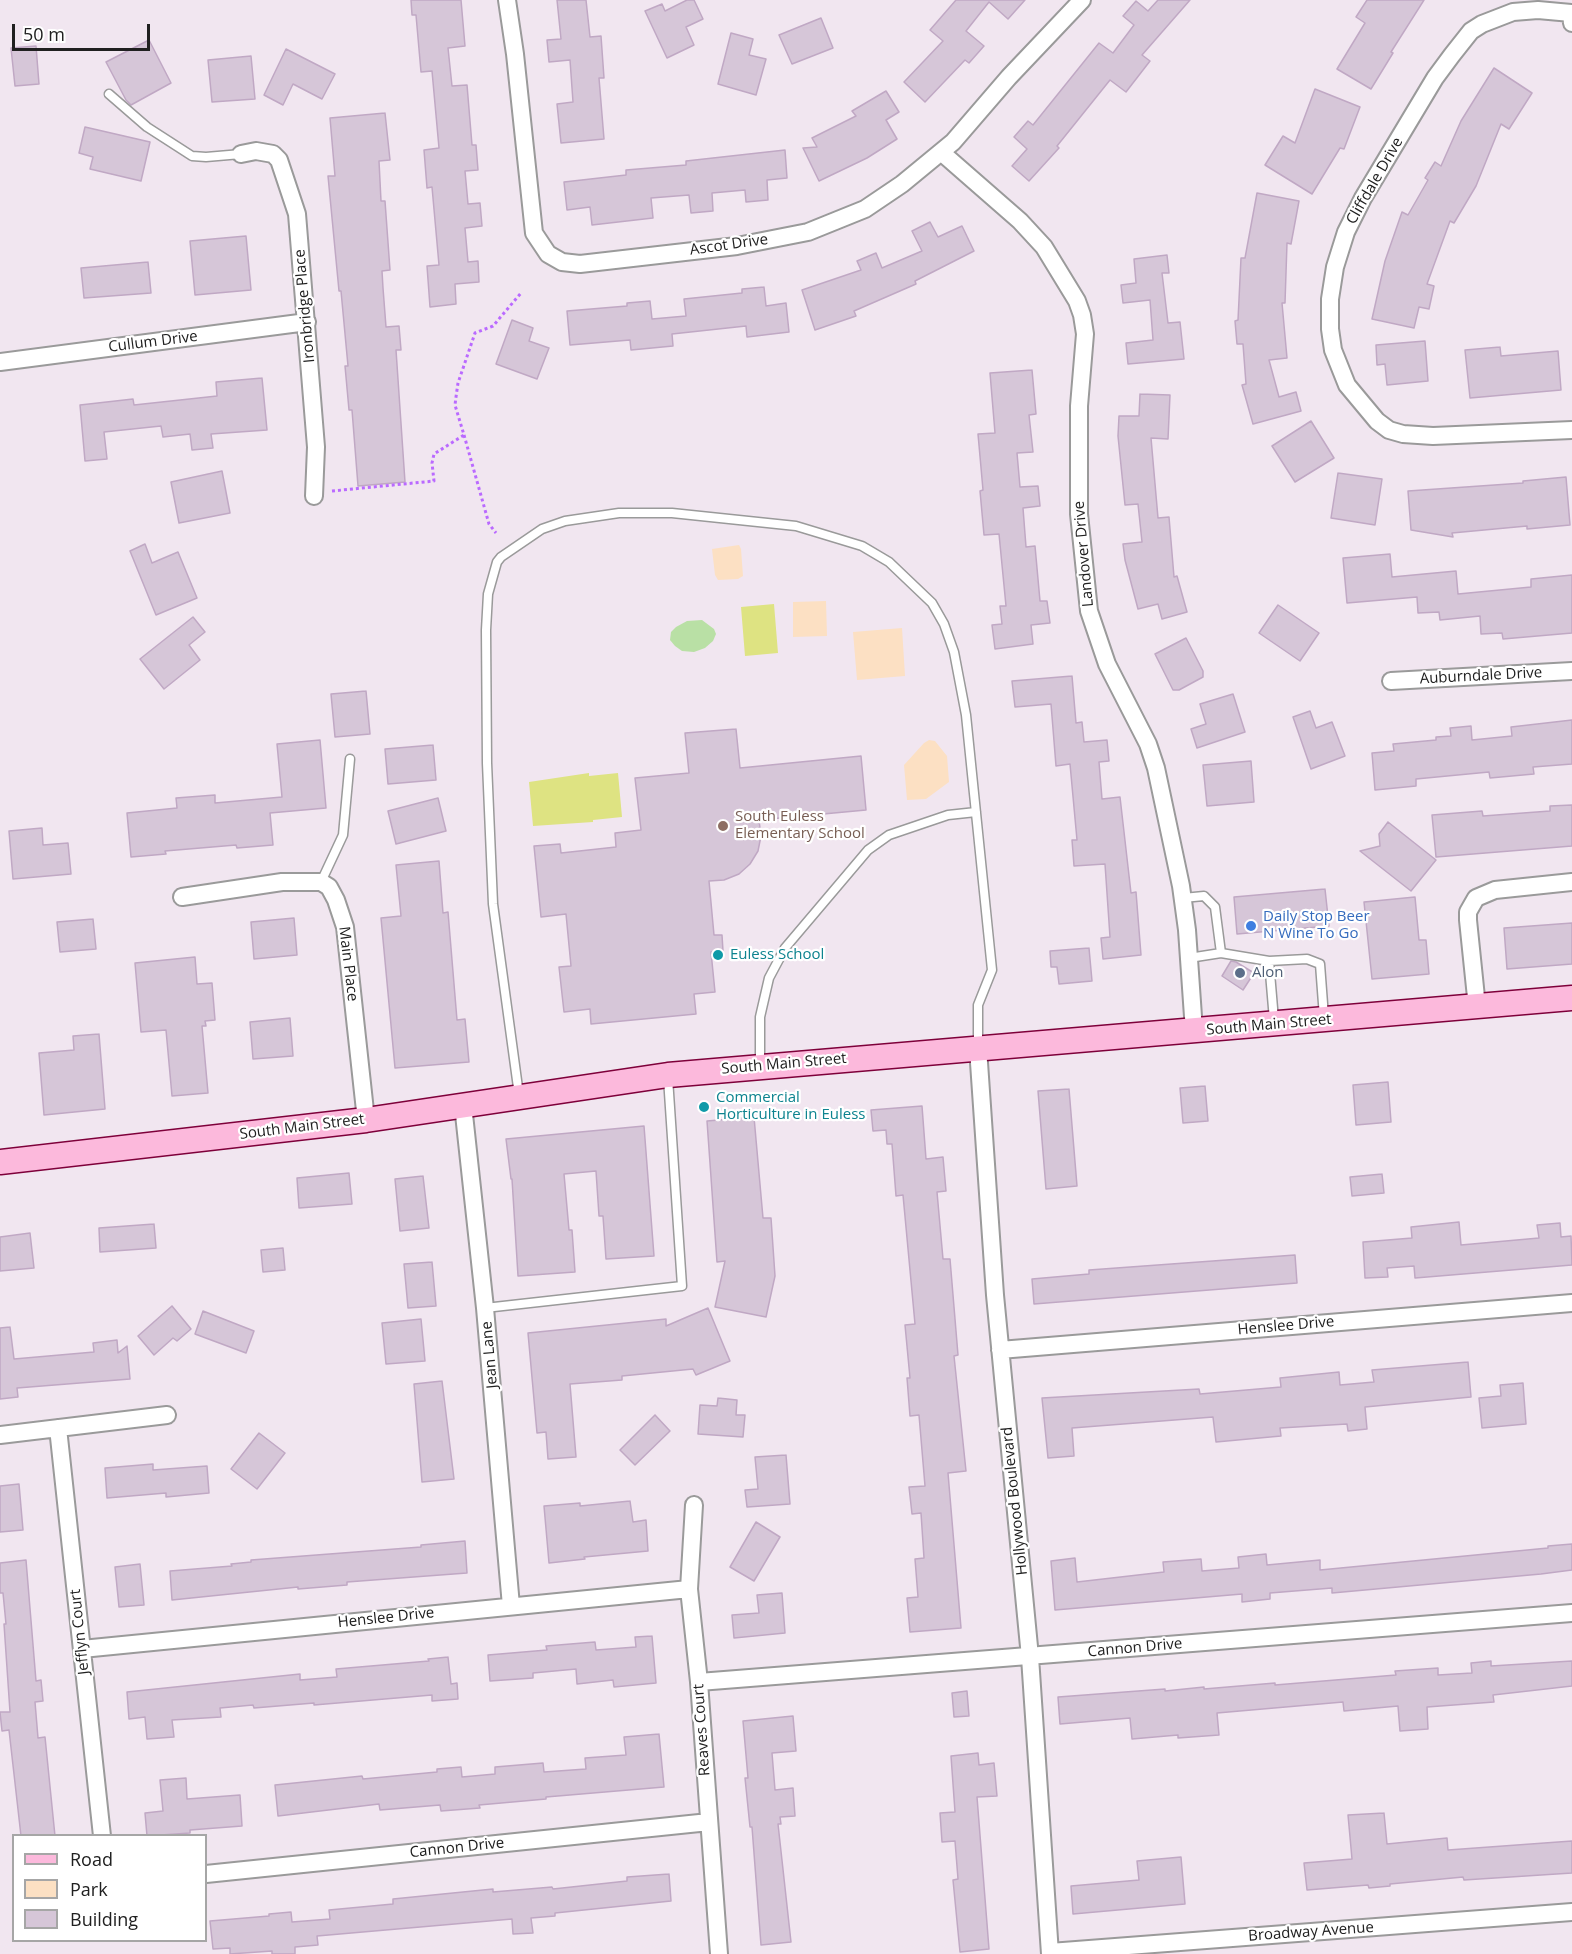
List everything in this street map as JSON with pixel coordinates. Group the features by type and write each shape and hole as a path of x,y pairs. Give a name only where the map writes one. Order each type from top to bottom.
{"street":[{"name":"Ascot Drive","path":"507,0 534,232 548,254 562,262 580,264 737,246 808,232 865,208 902,184 953,142 1009,77 1082,0"},
{"name":"Cliffdale Drive","path":"1572,18 1538,10 1513,12 1482,24 1471,31 1452,55 1435,78 1363,198 1346,232 1335,267 1330,299 1330,329 1333,350 1347,385 1377,421 1389,430 1403,434 1433,436 1572,430"},
{"name":"Ironbridge Place","path":"241,154 256,151 273,154 279,160 297,214 322,494"},
{"name":"Landover Drive","path":"941,152 1020,221 1044,247 1077,301 1084,334 1079,406 1079,514 1089,611 1107,664 1148,744 1156,768 1183,898 1194,1031"},
{"name":"Cullum Drive","path":"0,362 307,322"},
{"name":"Auburndale Drive","path":"1391,681 1572,671"},
{"path":"182,897 282,882 321,882"},
{"name":"Main Place","path":"321,882 329,888 336,900 345,927 366,1120"},
{"path":"1477,1007 1468,920 1468,912 1476,898 1496,890 1572,882"},
{"name":"South Main Street","path":"0,1162 366,1120 668,1075 1572,998"},
{"name":"Hollywood Boulevard","path":"978,1048 1000,1350 1030,1657 1050,1953"},
{"name":"Jean Lane","path":"463,1105 486,1308 511,1606"},
{"name":"Henslee Drive","path":"1000,1350 1572,1303"},
{"path":"0,1435 167,1415"},
{"name":"Jefflyn Court","path":"58,1428 102,1834"},
{"name":"Reaves Court","path":"694,1505 689,1589 699,1682 719,1954"},
{"name":"Henslee Drive","path":"82,1649 689,1589"},
{"name":"Cannon Drive","path":"699,1682 1572,1612"},
{"name":"Cannon Drive","path":"207,1874 709,1822"},
{"name":"Broadway Avenue","path":"1050,1953 1572,1912"}],"lane":[{"path":"109,94 147,127 192,156 241,154"},
{"path":"519,1097 493,904 487,763 488,594 497,562 542,529 565,521 619,513 672,513 796,526 862,546 889,562 932,603 944,624 954,652 966,715 992,970 978,1005 978,1048"},
{"path":"321,882 343,834 350,759"},
{"path":"760,1066 760,1017 769,978 785,948 868,850 890,834 948,815 976,812"},
{"path":"1183,898 1204,896 1215,907 1221,953"},
{"path":"1189,958 1221,953 1269,961 1307,958 1320,964 1324,1020"},
{"path":"1269,961 1275,1024"},
{"path":"486,1308 682,1286 668,1075"}],"path":[{"path":"496,533 489,524 455,405 458,383 475,333 493,326 521,293"},
{"path":"322,494 434,481 432,463 434,454 464,435"}],"green space":[{"path":"739,545 743,576 738,579 718,580 715,575 712,549"},
{"path":"826,601 827,636 793,637 793,602"},
{"path":"902,628 905,676 857,680 853,632"},
{"path":"929,740 935,741 947,756 949,782 926,799 907,800 904,765"}],"shaded area":[{"path":"774,604 778,653 745,656 741,607"},
{"path":"702,620 714,629 716,634 713,641 705,648 694,652 682,651 670,640 671,632 676,627 687,621"},
{"path":"589,773 589,776 618,773 622,817 593,820 593,822 533,826 529,782"}],"building":[{"path":"411,0 461,0 465,46 448,48 452,86 467,85 472,145 476,145 478,170 465,171 468,204 480,203 482,226 465,228 468,262 478,261 479,282 455,284 456,304 430,307 427,266 439,265 432,187 427,188 424,150 439,148 432,71 421,72 416,15 412,15"},
{"path":"557,0 586,0 590,37 601,36 604,78 599,78 604,139 561,143 557,104 573,102 570,60 549,62 547,40 561,39"},
{"path":"687,0 694,0 703,19 686,27 694,45 667,58 645,11 662,4 665,11"},
{"path":"956,0 1025,0 1008,19 989,2 966,31 984,46 969,63 965,60 925,102 904,82 943,41 930,30"},
{"path":"1158,0 1190,0 1142,55 1150,61 1126,92 1110,80 1057,146 1059,148 1029,181 1012,166 1027,149 1014,137 1028,121 1033,125 1099,43 1113,53 1134,25 1123,16 1136,1 1148,11"},
{"path":"1367,0 1424,0 1371,89 1337,69 1365,23 1356,17"},
{"path":"821,18 833,48 792,64 779,35"},
{"path":"731,33 753,39 749,55 766,59 756,95 718,84"},
{"path":"149,40 171,83 131,105 126,100 106,62"},
{"path":"36,46 39,84 15,86 11,48"},
{"path":"286,49 335,74 322,99 293,84 283,105 264,95"},
{"path":"251,56 255,99 212,102 208,60"},
{"path":"1494,68 1532,93 1509,129 1501,124 1476,186 1454,223 1450,221 1427,284 1434,286 1429,309 1419,307 1414,328 1372,319 1385,261 1402,212 1408,215 1428,180 1425,178 1435,162 1441,166 1461,121"},
{"path":"1315,89 1360,107 1344,149 1340,148 1312,194 1265,165 1283,136 1295,143"},
{"path":"886,91 899,112 886,120 897,139 867,158 819,181 803,148 817,147 812,138 856,116 852,111"},
{"path":"385,113 390,160 379,161 381,201 385,201 390,270 382,271 386,327 399,326 401,350 396,350 405,482 358,486 352,410 349,410 345,366 348,366 341,291 339,291 328,176 335,176 330,118"},
{"path":"85,127 150,142 141,181 90,169 93,157 79,153"},
{"path":"785,150 787,178 767,180 768,200 746,202 745,190 712,193 713,211 691,213 689,195 651,198 653,218 592,225 590,207 567,210 564,182 626,175 626,170 686,165 686,161"},
{"path":"1257,193 1299,201 1291,244 1287,243 1285,303 1282,303 1287,358 1269,360 1279,397 1296,392 1301,411 1253,424 1242,385 1246,384 1243,344 1237,344 1235,321 1238,320 1241,258 1245,258"},
{"path":"930,222 938,237 962,226 974,251 915,281 916,284 854,311 856,316 815,330 802,290 861,270 857,261 876,253 882,268 922,251 912,231"},
{"path":"246,236 251,290 195,295 190,241"},
{"path":"1167,255 1169,273 1162,273 1168,323 1180,322 1184,359 1128,364 1126,343 1153,340 1150,300 1123,303 1121,285 1136,283 1134,259"},
{"path":"148,262 151,293 84,298 81,268"},
{"path":"764,287 766,306 786,303 789,332 747,337 746,326 672,334 673,346 631,350 630,340 570,345 567,311 627,306 627,303 650,301 652,319 686,316 684,299 742,293 742,289"},
{"path":"512,320 533,328 529,341 549,348 537,379 496,364"},
{"path":"1425,341 1428,381 1387,385 1385,364 1377,365 1376,345"},
{"path":"1500,347 1501,356 1558,351 1561,390 1470,398 1465,350"},
{"path":"1032,370 1036,414 1029,415 1033,452 1017,453 1020,487 1038,486 1040,506 1023,508 1026,547 1035,546 1040,601 1047,601 1050,623 1031,625 1033,644 995,649 992,625 1002,624 1000,606 1006,606 999,534 984,535 978,434 995,433 990,373"},
{"path":"262,378 267,430 211,434 213,448 192,450 190,434 163,437 161,426 104,432 107,459 85,461 80,405 133,399 134,405 217,396 216,382"},
{"path":"1140,394 1170,395 1168,439 1151,438 1158,518 1169,517 1174,577 1177,576 1187,612 1162,619 1158,604 1138,609 1123,544 1142,542 1138,504 1125,505 1118,436 1119,416 1139,416"},
{"path":"1311,421 1334,458 1295,482 1272,446"},
{"path":"222,471 230,513 179,523 171,482"},
{"path":"1338,473 1382,479 1375,525 1331,518"},
{"path":"1566,477 1570,525 1527,529 1527,526 1452,533 1453,537 1411,530 1408,491 1523,483 1523,481"},
{"path":"145,544 152,563 178,552 197,598 156,615 130,551"},
{"path":"1390,554 1392,577 1456,571 1458,594 1531,587 1531,579 1572,575 1572,633 1503,639 1502,633 1481,634 1480,616 1440,620 1439,612 1418,613 1417,597 1347,603 1343,558"},
{"path":"1278,605 1319,633 1300,661 1259,633"},
{"path":"193,617 205,632 189,645 200,660 164,689 140,659"},
{"path":"1186,638 1203,671 1203,677 1179,690 1173,690 1155,654"},
{"path":"1072,676 1076,723 1082,722 1084,742 1107,740 1109,761 1099,762 1102,799 1120,797 1131,893 1136,892 1141,955 1103,959 1101,938 1110,937 1105,864 1074,866 1072,840 1077,840 1070,764 1056,766 1051,704 1015,707 1012,681"},
{"path":"366,691 370,734 335,737 331,694"},
{"path":"1233,694 1245,732 1197,748 1191,729 1206,724 1200,704"},
{"path":"1310,711 1316,728 1332,722 1345,756 1311,769 1293,717"},
{"path":"1572,720 1572,764 1533,767 1534,774 1490,778 1489,772 1416,779 1416,786 1375,790 1372,753 1394,751 1393,744 1436,740 1436,737 1451,736 1450,728 1471,726 1472,740 1512,736 1511,727"},
{"path":"736,729 740,768 861,756 866,810 759,820 761,836 758,851 750,864 739,874 724,880 709,881 714,935 722,935 723,951 711,952 715,992 694,994 696,1014 591,1024 590,1009 564,1012 559,967 571,966 566,914 541,917 534,846 560,844 561,853 616,847 615,833 641,830 635,778 689,773 685,733"},
{"path":"320,740 326,808 270,813 273,845 237,848 236,845 165,851 166,854 131,857 127,813 177,808 176,798 215,795 215,803 282,797 277,744"},
{"path":"433,745 436,780 388,784 385,749"},
{"path":"1251,761 1254,802 1207,806 1203,765"},
{"path":"438,798 446,831 396,844 388,811"},
{"path":"1572,805 1572,846 1436,857 1432,815 1482,811 1483,816 1550,811 1550,806"},
{"path":"1388,822 1436,860 1411,891 1360,851 1380,846 1379,834"},
{"path":"42,828 43,845 68,843 71,874 13,879 9,831"},
{"path":"439,861 443,913 448,912 457,1020 465,1019 469,1062 395,1068 381,918 401,916 396,865"},
{"path":"1325,889 1329,926 1237,934 1234,897"},
{"path":"1415,897 1419,940 1426,940 1429,974 1372,979 1364,902"},
{"path":"294,918 297,955 254,959 251,922"},
{"path":"93,919 96,949 60,952 57,922"},
{"path":"1572,923 1572,964 1507,969 1504,928"},
{"path":"1089,948 1092,981 1059,984 1057,967 1051,967 1050,951"},
{"path":"195,957 197,984 212,983 215,1020 205,1021 206,1026 202,1026 208,1093 172,1096 166,1030 141,1032 135,963"},
{"path":"1231,961 1254,973 1243,990 1222,976"},
{"path":"290,1018 293,1056 253,1059 250,1022"},
{"path":"99,1034 105,1109 44,1115 39,1053 74,1050 73,1036"},
{"path":"1388,1082 1391,1122 1356,1125 1353,1085"},
{"path":"1205,1086 1208,1121 1183,1123 1180,1088"},
{"path":"1069,1089 1077,1186 1046,1189 1038,1091"},
{"path":"922,1106 926,1159 943,1157 946,1191 937,1192 943,1259 950,1259 958,1355 954,1356 966,1471 948,1473 961,1628 910,1632 907,1598 918,1597 915,1559 924,1558 921,1513 912,1514 909,1487 925,1486 919,1415 910,1416 907,1378 910,1378 905,1325 915,1324 903,1195 896,1196 892,1144 887,1144 886,1130 873,1131 871,1110"},
{"path":"754,1117 763,1218 771,1218 775,1276 766,1317 715,1307 725,1261 717,1262 707,1121"},
{"path":"644,1126 654,1256 606,1259 603,1216 599,1216 596,1171 564,1174 575,1272 518,1276 512,1179 506,1139"},
{"path":"349,1173 352,1204 299,1208 297,1178"},
{"path":"1382,1174 1384,1193 1352,1196 1350,1177"},
{"path":"423,1176 429,1228 400,1231 395,1179"},
{"path":"1459,1222 1461,1245 1539,1238 1537,1225 1560,1223 1561,1237 1571,1236 1572,1265 1415,1278 1414,1266 1387,1268 1388,1277 1365,1278 1363,1242 1412,1238 1411,1227"},
{"path":"154,1224 156,1248 100,1252 99,1228"},
{"path":"30,1233 34,1268 0,1271 0,1237"},
{"path":"283,1248 285,1270 263,1272 261,1250"},
{"path":"1295,1255 1297,1283 1034,1304 1032,1279 1089,1274 1089,1270"},
{"path":"432,1262 436,1306 408,1308 404,1264"},
{"path":"172,1306 191,1329 177,1341 173,1338 154,1355 138,1336"},
{"path":"708,1308 730,1361 696,1375 693,1369 622,1376 622,1380 570,1384 576,1457 548,1459 546,1432 537,1433 528,1333 666,1319 666,1326"},
{"path":"203,1311 254,1331 246,1353 195,1334"},
{"path":"421,1319 425,1361 386,1364 382,1323"},
{"path":"10,1327 14,1359 94,1352 93,1343 117,1340 118,1353 127,1346 130,1379 17,1388 18,1397 0,1399 0,1328"},
{"path":"1468,1362 1471,1397 1365,1407 1367,1429 1348,1431 1347,1424 1280,1428 1281,1436 1216,1442 1213,1417 1072,1428 1074,1456 1048,1458 1042,1398 1199,1389 1200,1394 1281,1387 1280,1378 1339,1372 1340,1385 1374,1382 1372,1370"},
{"path":"442,1381 454,1479 422,1482 414,1384"},
{"path":"1523,1383 1526,1424 1482,1428 1479,1398 1501,1396 1500,1385"},
{"path":"718,1398 737,1400 736,1415 745,1415 743,1437 698,1434 700,1405 717,1406"},
{"path":"655,1415 670,1431 635,1465 620,1450"},
{"path":"259,1433 285,1453 257,1489 231,1469"},
{"path":"786,1455 790,1504 747,1507 745,1490 758,1489 755,1457"},
{"path":"153,1464 153,1470 207,1466 209,1493 166,1497 166,1493 107,1498 105,1468"},
{"path":"19,1484 23,1530 0,1532 0,1486"},
{"path":"630,1501 633,1522 646,1520 648,1551 549,1563 544,1506 580,1503 580,1506"},
{"path":"756,1522 780,1537 754,1581 730,1567"},
{"path":"465,1541 467,1573 347,1582 347,1585 298,1589 298,1587 172,1600 170,1571 232,1566 231,1564 251,1562 251,1560 421,1547 421,1545"},
{"path":"1572,1544 1572,1570 1541,1574 1332,1593 1332,1588 1270,1593 1270,1599 1242,1602 1242,1594 1055,1610 1051,1561 1075,1558 1077,1582 1164,1572 1163,1562 1201,1559 1202,1571 1239,1568 1238,1557 1266,1554 1267,1565 1320,1560 1320,1570"},
{"path":"26,1560 36,1681 41,1680 43,1701 35,1702 38,1738 45,1737 55,1834 21,1834 9,1730 2,1731 0,1712 10,1712 4,1624 6,1624 3,1593 0,1593 0,1563"},
{"path":"140,1564 144,1605 119,1607 115,1567"},
{"path":"782,1593 785,1633 734,1638 732,1615 759,1613 757,1595"},
{"path":"652,1636 656,1683 614,1687 613,1680 577,1684 576,1669 533,1673 533,1678 490,1681 488,1655 547,1650 546,1646 595,1642 596,1650 636,1647 635,1637"},
{"path":"448,1657 451,1684 457,1683 458,1699 432,1701 432,1695 314,1705 314,1703 254,1708 253,1705 220,1708 221,1717 172,1720 174,1737 147,1739 145,1717 129,1719 127,1692 300,1674 300,1680 337,1677 336,1669 429,1661 428,1659"},
{"path":"1491,1661 1491,1666 1572,1661 1572,1686 1493,1695 1494,1702 1427,1707 1428,1729 1400,1731 1398,1706 1344,1711 1343,1702 1217,1713 1219,1735 1178,1738 1178,1735 1132,1739 1130,1718 1060,1724 1058,1697 1165,1689 1165,1691 1204,1687 1204,1689 1275,1683 1275,1685 1396,1675 1395,1671 1438,1668 1438,1675 1472,1673 1471,1663"},
{"path":"967,1691 969,1716 954,1717 952,1693"},
{"path":"793,1716 796,1751 772,1753 775,1790 793,1788 795,1816 780,1817 781,1824 778,1824 791,1942 761,1945 752,1827 750,1827 745,1778 748,1778 743,1721"},
{"path":"659,1734 664,1787 546,1797 546,1799 479,1805 480,1808 441,1811 440,1805 380,1810 379,1804 278,1816 275,1785 362,1776 363,1779 437,1772 437,1769 461,1767 462,1777 495,1774 495,1767 543,1763 544,1772 586,1769 585,1758 626,1755 624,1737"},
{"path":"978,1753 979,1765 994,1763 997,1796 977,1797 989,1949 960,1952 953,1880 958,1879 955,1841 942,1842 940,1813 955,1812 951,1756"},
{"path":"186,1778 187,1799 240,1795 242,1826 190,1830 190,1833 147,1834 145,1813 163,1811 160,1780"},
{"path":"1384,1813 1387,1844 1447,1838 1448,1850 1572,1841 1572,1873 1464,1880 1463,1877 1369,1888 1368,1885 1307,1890 1304,1863 1352,1859 1348,1815"},
{"path":"1181,1857 1185,1904 1073,1914 1071,1886 1139,1880 1137,1861"},
{"path":"669,1874 671,1901 555,1913 555,1916 531,1918 533,1933 513,1934 512,1919 317,1936 318,1945 295,1947 295,1954 272,1954 272,1951 230,1954 230,1948 213,1949 210,1921 291,1912 292,1922 330,1919 329,1910 393,1904 393,1899 493,1889 493,1892 552,1887 553,1889 627,1881 627,1877"}],"place":[{"name":"South Euless Elementary School","path":"723,826"},
{"name":"Daily Stop Beer N Wine To Go","path":"1251,926"},
{"name":"Euless School","path":"718,955"},
{"name":"Alon","path":"1240,973"},
{"name":"Commercial Horticulture in Euless","path":"704,1107"}]}
